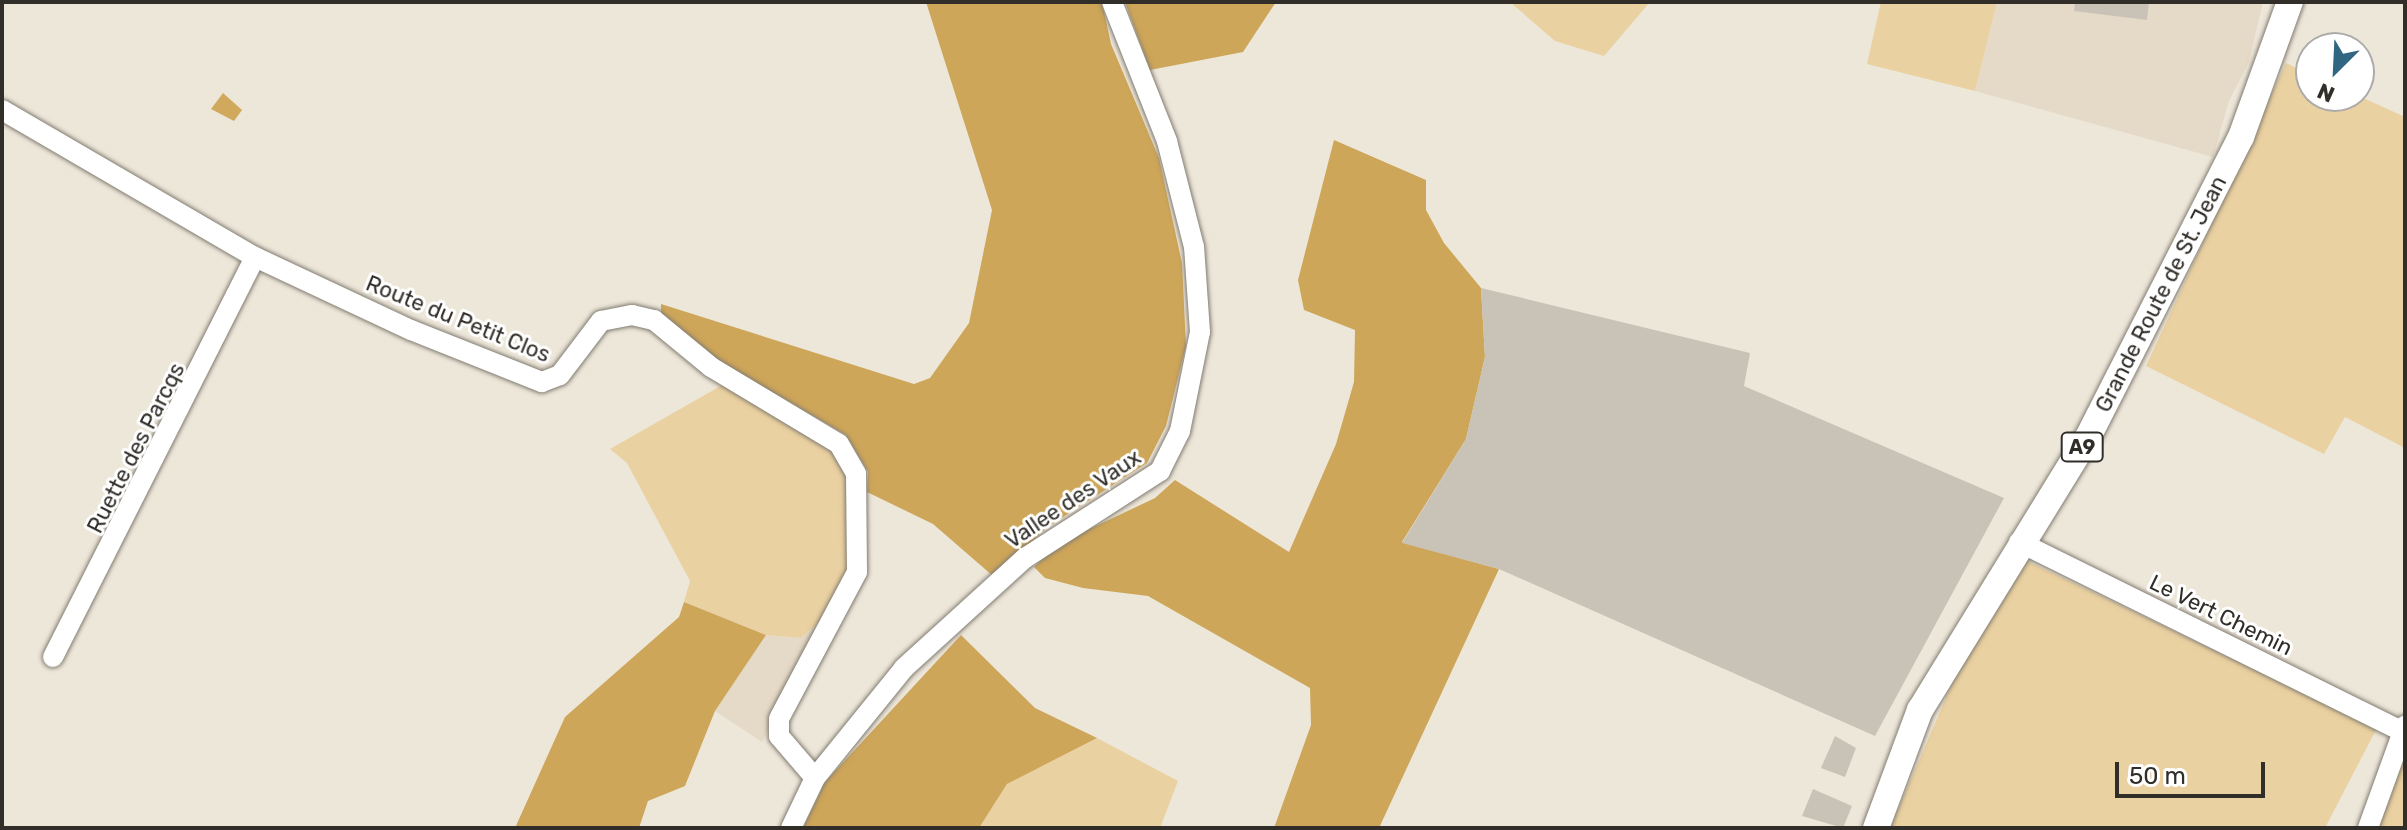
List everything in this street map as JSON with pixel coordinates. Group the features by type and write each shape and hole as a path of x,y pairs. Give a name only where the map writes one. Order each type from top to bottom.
{"main road":[{"name":"Grande Route de St. Jean","path":"1876,828 1920,710 2019,542 2087,439 2241,137 2290,2"}],"street":[{"name":"Vallee des Vaux","path":"791,828 815,778 904,668 1025,558 1160,471 1180,431 1200,332 1194,247 1167,141 1112,2"},
{"name":"Route du Petit Clos","path":"2,110 255,257 411,330 542,382 560,375 601,321 615,315 654,320 711,367 839,444 856,474 857,572 779,719 779,736 815,778"},
{"name":"Ruette des Parcqs","path":"53,657 255,257"},
{"name":"Le Vert Chemin","path":"2019,542 2404,728"},
{"path":"2368,828 2404,728"}],"shaded area":[{"path":"926,2 1102,2 1111,44 1159,158 1182,263 1186,346 1166,426 1147,463 1049,526 993,576 933,524 867,492 868,472 846,435 719,361 661,316 661,304 914,384 930,378 969,323 992,210"},
{"path":"1125,2 1276,2 1243,52 1150,70"},
{"path":"1510,2 1650,2 1604,56 1555,41"},
{"path":"1881,2 1997,2 1975,91 1867,64"},
{"path":"1997,2 2263,2 2249,62 2229,101 2213,157 1975,91"},
{"path":"2286,63 2295,67 2295,112 2375,112 2375,103 2405,117 2405,448 2345,417 2324,454 2146,366"},
{"path":"223,93 242,110 234,121 211,109"},
{"path":"1334,140 1426,180 1426,210 1444,243 1481,288 1485,357 1466,439 1402,542 1499,569 1379,828 1274,828 1311,725 1310,688 1148,596 1083,588 1045,578 1034,567 1060,543 1155,498 1175,480 1289,552 1336,444 1354,382 1355,330 1304,310 1298,280"},
{"path":"724,384 835,449 848,473 849,571 826,616 801,638 766,635 684,602 690,581 627,463 610,449"},
{"path":"2025,560 2377,728 2325,828 1890,828 1963,658"},
{"path":"684,602 766,635 715,711 685,786 648,801 639,828 515,828 565,717 679,617"},
{"path":"826,616 762,742 715,711 766,635 801,638"},
{"path":"961,635 1035,708 1097,738 1007,784 979,828 803,828 825,782"},
{"path":"1097,738 1178,781 1160,828 979,828 1007,784"},
{"path":"2405,750 2405,828 2377,828"}],"building":[{"path":"2075,2 2149,2 2147,20 2074,11"},
{"path":"1481,288 1750,353 1744,386 2004,498 1875,736 1499,569 1402,543 1466,439 1485,357"},
{"path":"1835,736 1856,748 1845,777 1821,768"},
{"path":"1813,789 1852,806 1843,828 1802,816"}]}
